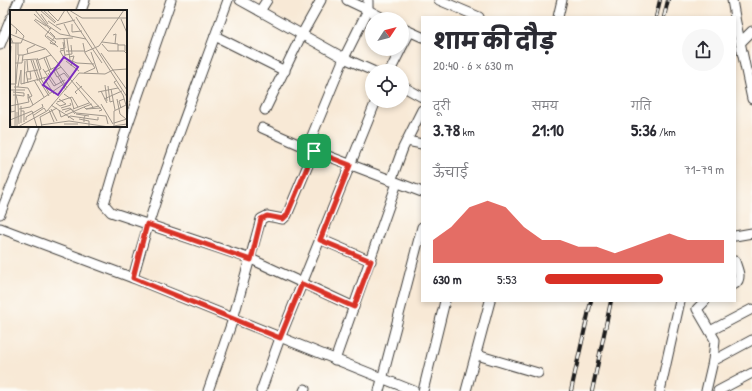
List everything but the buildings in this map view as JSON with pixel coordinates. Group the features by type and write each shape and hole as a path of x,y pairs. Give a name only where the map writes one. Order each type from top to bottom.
{"street":[{"path":"14,10 19,0"},
{"path":"81,10 85,0"},
{"path":"171,0 104,198 104,204 110,212 251,260 354,307"},
{"path":"133,278 147,224 173,146 228,0"},
{"path":"240,0 344,58 365,67"},
{"path":"260,11 267,0"},
{"path":"265,110 320,0"},
{"path":"347,0 372,12"},
{"path":"208,391 233,319 251,260 261,219 267,216 283,219 287,215 344,58 368,10 368,0"},
{"path":"439,0 477,16"},
{"path":"558,16 562,0"},
{"path":"732,0 735,16"},
{"path":"0,45 10,20"},
{"path":"736,22 752,98"},
{"path":"409,31 421,37"},
{"path":"741,42 752,31"},
{"path":"215,36 285,71"},
{"path":"409,90 421,97"},
{"path":"261,391 280,338 373,108"},
{"path":"335,360 371,261 407,141 421,112"},
{"path":"0,214 36,127"},
{"path":"262,128 310,150 421,192"},
{"path":"407,141 421,144"},
{"path":"0,228 133,278 414,391"},
{"path":"379,391 421,231"},
{"path":"736,236 752,233"},
{"path":"320,240 371,261"},
{"path":"736,264 739,275 736,283"},
{"path":"423,391 445,302"},
{"path":"466,391 477,355 490,302"},
{"path":"660,391 680,302"},
{"path":"704,302 698,309 715,340 713,361 706,391"},
{"path":"710,331 752,309"},
{"path":"713,361 752,340"},
{"path":"477,355 538,372"},
{"path":"718,391 752,373"}],"railway":[{"path":"656,16 660,0"},
{"path":"664,16 668,0"},
{"path":"571,391 591,302"},
{"path":"592,391 611,302"}],"route":[{"path":"314,151 350,165 320,240 371,261 354,307 302,284 280,338 133,278 147,224 251,260 261,219 265,216 271,216 283,219 287,215 314,151"}]}
